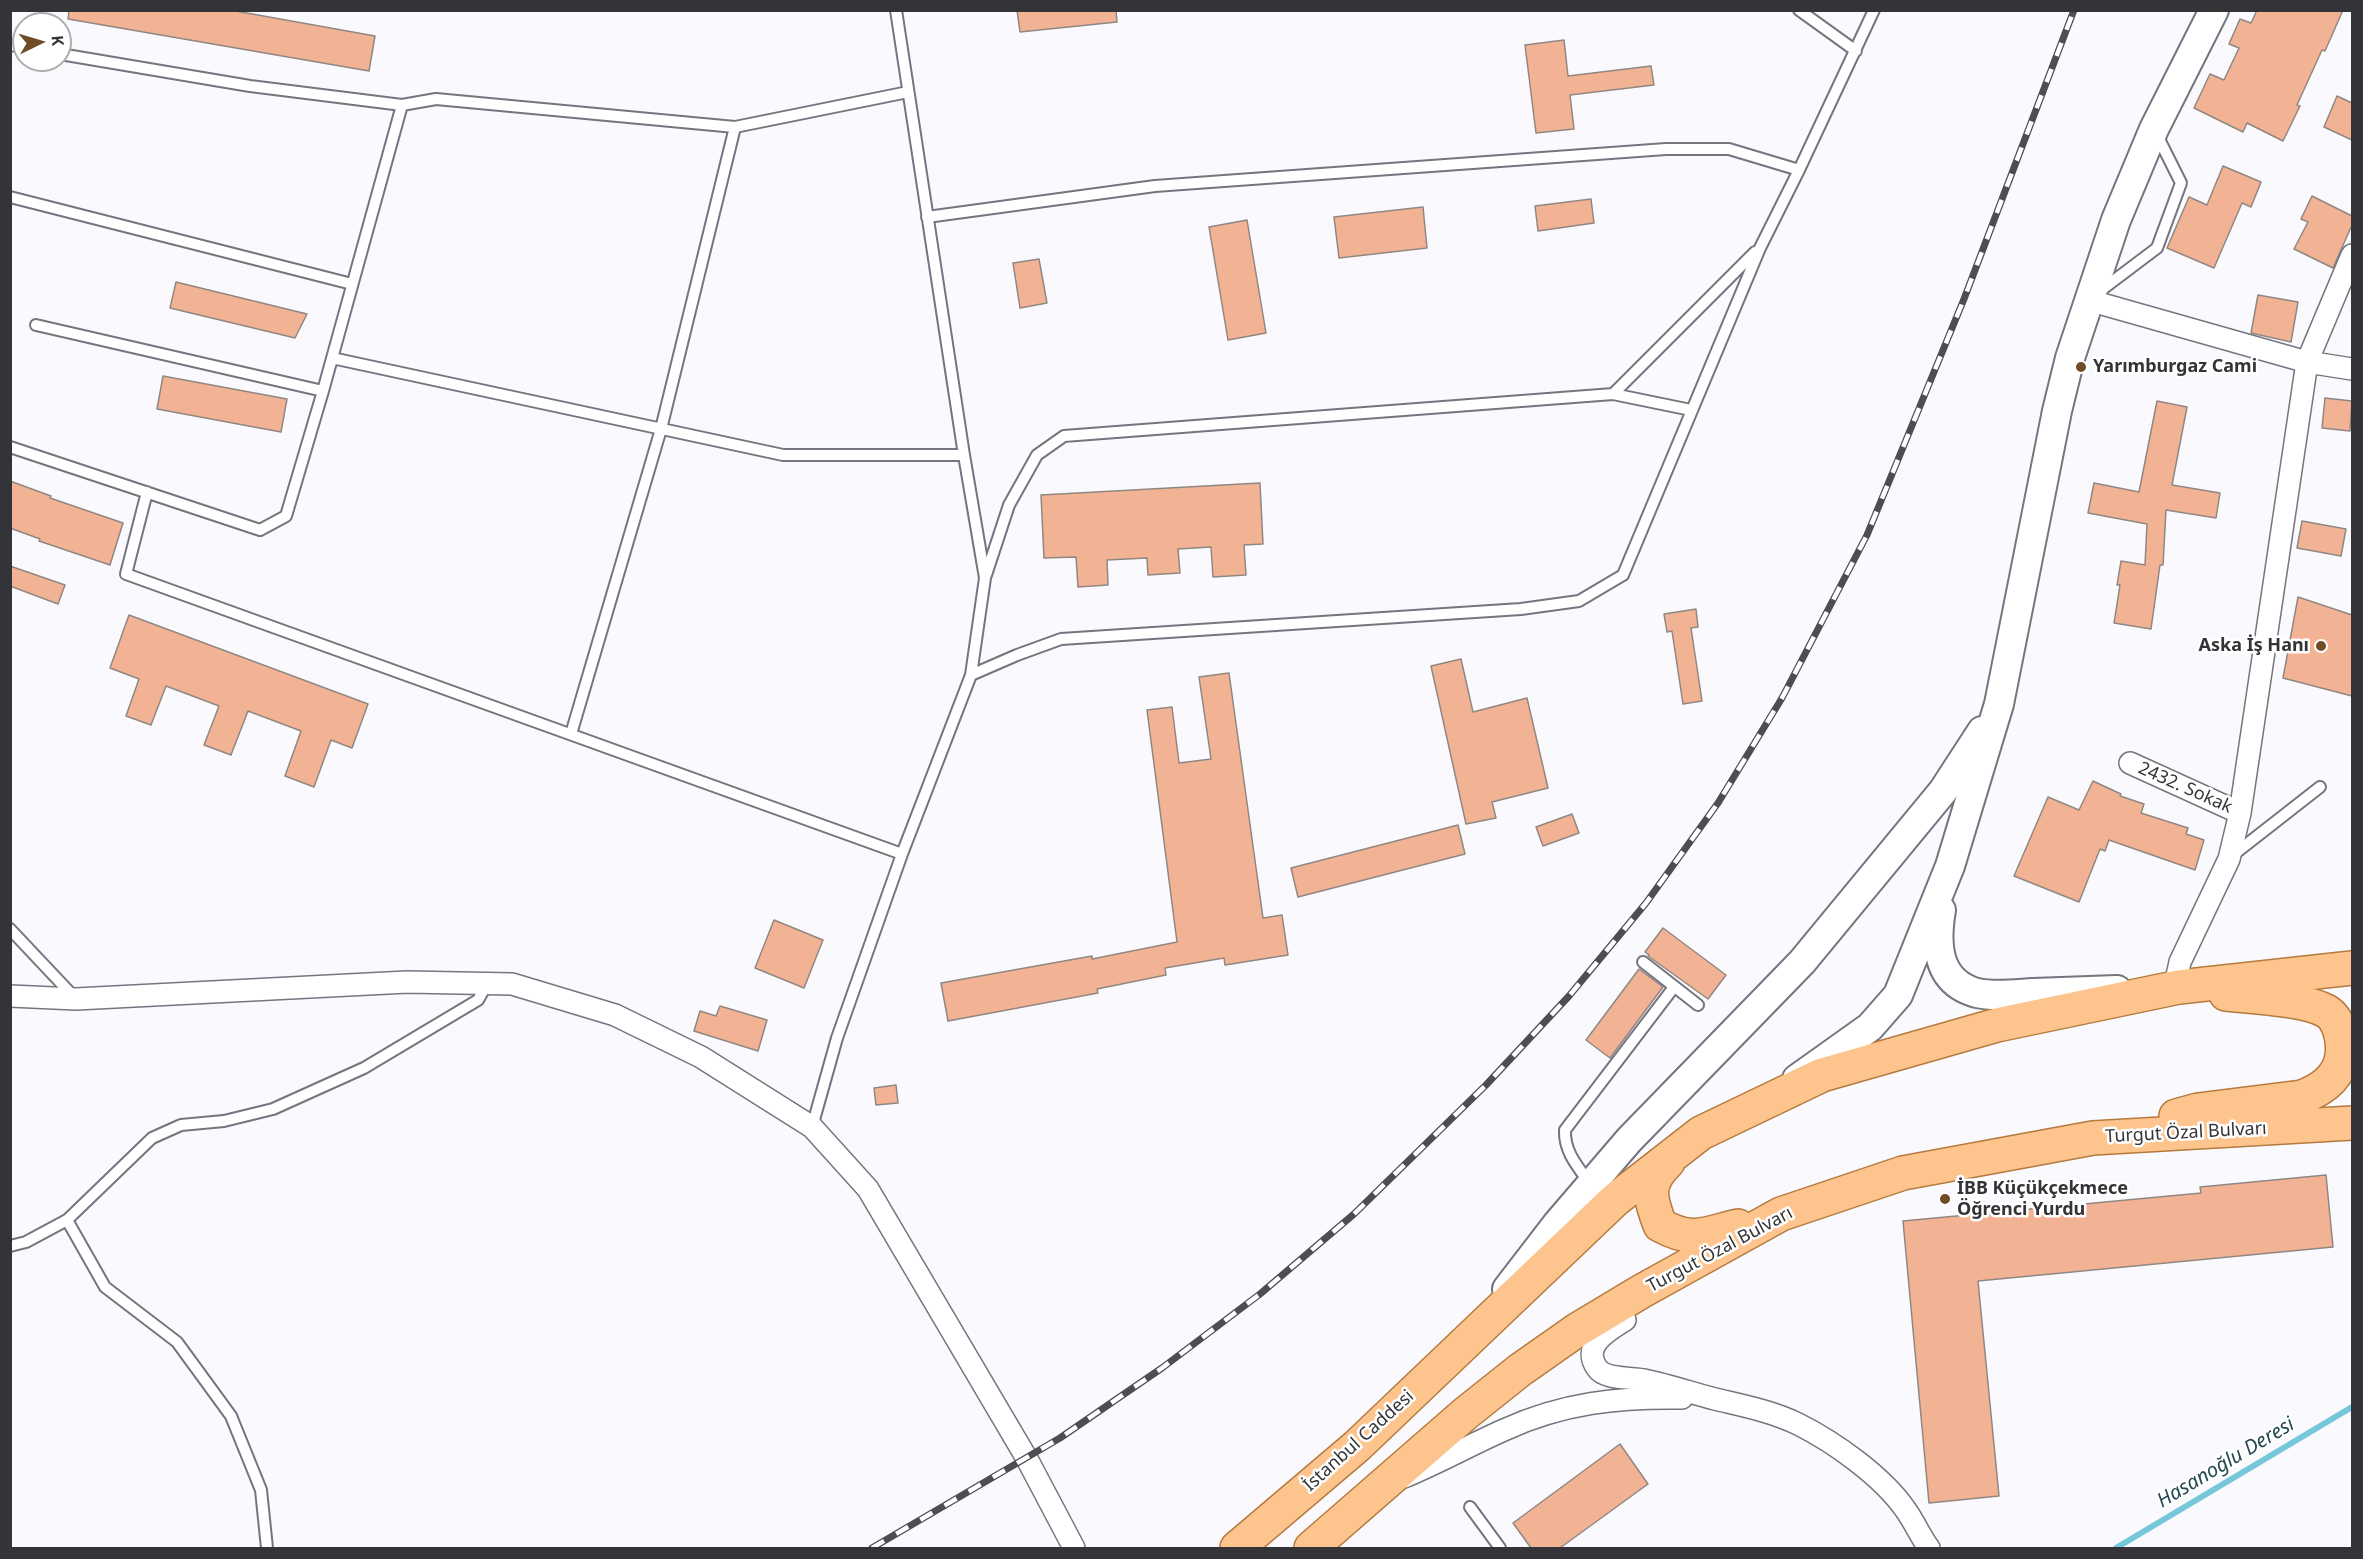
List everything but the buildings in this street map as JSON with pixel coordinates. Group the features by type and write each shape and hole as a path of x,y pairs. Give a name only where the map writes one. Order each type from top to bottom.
{"main road":[{"path":"1478,1329 1615,1200 1701,1133 1822,1076 1997,1025 2179,987 2352,968"},
{"path":"2093,1138 2198,1110 2302,1097 2317,1091 2333,1079 2341,1063 2343,1046 2339,1029 2328,1012 2304,1003 2179,987"},
{"name":"Turgut Özal Bulvarı","path":"1311,1548 1466,1413 1520,1370 1577,1330 1781,1214 1903,1173 2093,1138 2352,1123"},
{"path":"1701,1133 1665,1166 1651,1184 1651,1199 1660,1225 1679,1236 1698,1236 1781,1214"},
{"name":"İstanbul Caddesi","path":"1238,1548 1357,1446 1478,1329"}],"street":[{"path":"1767,1102 1870,1027 1898,995 1950,866 1999,704 2057,411 2088,300 2116,220 2154,129 2214,10"},
{"path":"1950,866 1937,941 1941,961 1948,974 1959,986 1979,993 2004,994 2179,987 2177,976 2180,963 2229,859 2240,813 2307,362 2352,255"},
{"path":"2088,300 2307,362 2352,369"},
{"path":"1478,1329 1550,1233 1629,1140 1802,962 1943,791 1999,704"},
{"name":"2432. Sokak","path":"2130,763 2240,813"},
{"path":"2303,972 2352,952"},
{"path":"10,996 76,999 407,982 512,984 615,1015 701,1057 812,1127 868,1189 1026,1457 1074,1548"},
{"path":"1690,1265 1643,1308 1603,1333 1593,1345 1593,1359 1597,1369 1607,1375 1645,1380 1714,1399 1764,1409 1799,1425 1839,1449 1875,1477 1905,1509 1929,1548"},
{"path":"1385,1485 1438,1463 1505,1429 1560,1409 1614,1399 1714,1399"}],"lane":[{"path":"896,10 985,578"},
{"path":"1799,10 1856,51"},
{"path":"971,675 1061,639 1521,609 1579,601 1623,575 1760,248 1874,10"},
{"path":"72,56 250,86 402,105 436,99 735,127 908,92"},
{"path":"10,447 260,530 286,516 402,105"},
{"path":"571,735 661,429 735,127"},
{"path":"2088,300 2157,248 2181,183 2154,129"},
{"path":"927,217 1155,186 1666,149 1729,149 1799,170"},
{"path":"10,197 352,284"},
{"path":"1613,394 1760,248"},
{"path":"36,325 323,391"},
{"path":"332,358 783,455 964,455"},
{"path":"812,1127 837,1038 902,854 971,675 985,578 1009,506 1037,455 1064,436 1613,394 1691,410"},
{"path":"147,492 126,574 902,854"},
{"path":"2229,859 2320,787"},
{"path":"10,929 76,999"},
{"path":"1643,962 1698,1005"},
{"path":"10,1246 26,1242 67,1220 152,1138 181,1125 224,1121 273,1109 364,1068 478,1000 487,984"},
{"path":"1591,1185 1572,1160 1564,1143 1565,1130 1674,987"},
{"path":"67,1220 105,1287 177,1342 231,1416 261,1490 267,1548"},
{"path":"1470,1507 1500,1548"}],"waterway":[{"name":"Hasanoğlu Deresi","path":"2116,1548 2352,1407"}],"railway":[{"path":"872,1548 1060,1438 1162,1368 1260,1294 1354,1214 1486,1085 1569,996 1646,903 1718,803 1782,698 1867,535 1964,299 2074,10"}],"place":[{"name":"Yarımburgaz Cami","path":"2081,367"},
{"name":"Aska İş Hanı","path":"2321,646"},
{"name":"İBB Küçükçekmece Öğrenci Yurdu","path":"1945,1199"}]}
